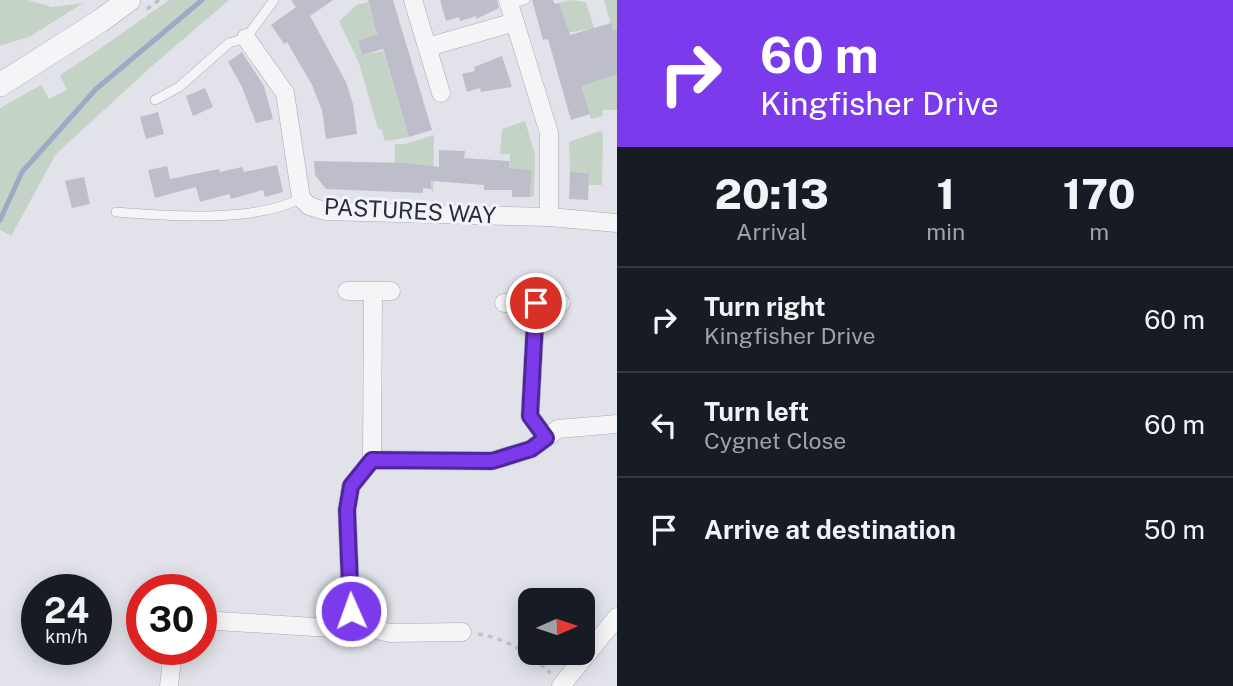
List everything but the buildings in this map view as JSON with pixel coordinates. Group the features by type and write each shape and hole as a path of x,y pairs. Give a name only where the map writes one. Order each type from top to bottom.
{"street":[{"path":"0,85 129,0"},
{"path":"413,0 441,93"},
{"path":"514,1 515,22 549,133 549,216"},
{"path":"428,47 515,22"},
{"name":"PASTURES WAY","path":"246,38 285,93 301,198 309,206 324,211 549,216 617,223"},
{"path":"346,291 391,290"},
{"path":"217,621 331,628 342,622 351,611 347,510 351,486 372,460 373,292"},
{"path":"504,303 561,303"},
{"path":"536,303 530,416 546,438"},
{"path":"372,460 492,461 531,449 558,429 617,424"},
{"path":"561,685 617,617"},
{"path":"342,622 390,633 462,632"},
{"path":"169,686 171,665"}],"lane":[{"path":"155,100 179,87 229,43 246,38 274,0"},
{"path":"116,212 171,216 239,213 287,206 301,198"}],"path":[{"path":"462,632 489,636 512,645 535,660 561,685"}],"green space":[{"path":"0,0 28,0 52,7 83,3 31,36 0,46"},
{"path":"169,0 229,0 56,154 11,236 0,230 0,108 41,85 49,99 67,90 60,75"},
{"path":"570,0 586,2 594,28 615,39 604,0 617,0 617,110 603,110 603,116 591,119 580,86 610,76 593,45 589,29 568,33 559,3"},
{"path":"368,2 377,32 358,41 362,55 383,51 409,137 385,141 381,129 378,129 359,63 339,21 357,5"},
{"path":"525,121 535,155 534,196 530,197 532,170 509,168 510,154 500,154 502,129"},
{"path":"603,132 602,185 589,185 589,173 570,172 569,142"},
{"path":"434,135 433,193 432,171 423,170 422,165 408,163 394,176 395,144 405,144"}],"waterway":[{"path":"0,220 22,172 96,89 202,0"}],"route":[{"path":"351,611 347,510 351,486 372,460 492,461 531,449 546,438 530,416 536,303"}]}
